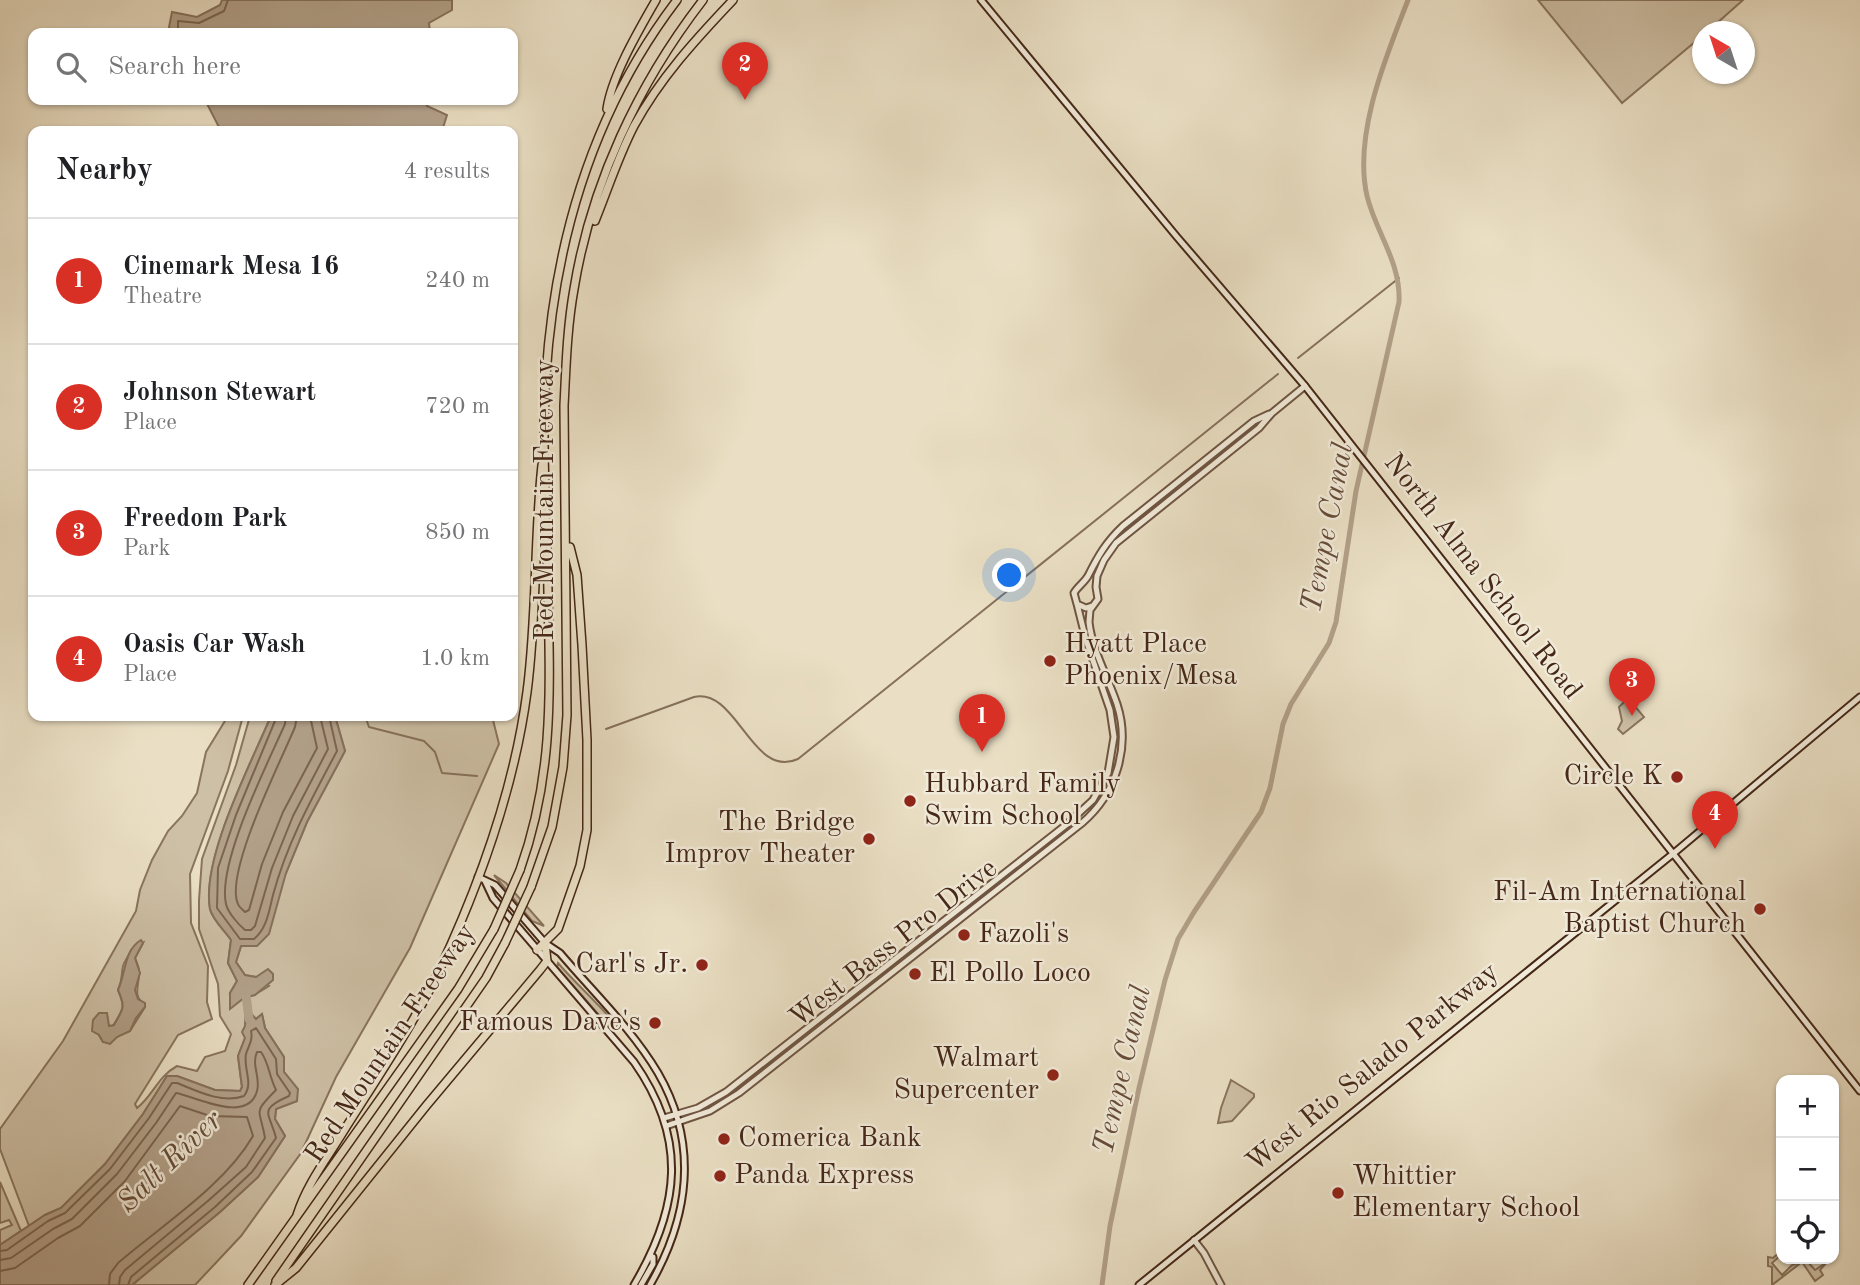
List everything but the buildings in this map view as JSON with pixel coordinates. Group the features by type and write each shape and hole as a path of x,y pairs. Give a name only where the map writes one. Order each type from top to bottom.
{"highway":[{"path":"606,117 610,93 656,0"},
{"name":"Red Mountain Freeway","path":"248,1285 458,989 494,929 520,870 537,813 550,711 545,435 546,377 555,284 570,220 592,150 606,117 635,61 677,0"},
{"name":"Red Mountain Freeway","path":"275,1285 287,1263 371,1147 486,978 531,887 552,827 563,767 567,715 566,358 574,288 610,160 647,83 703,0"},
{"path":"582,254 617,163 648,102 675,64 733,0"},
{"path":"297,1215 304,1193 430,988 481,879 518,749 527,691 535,592 538,497 545,435"},
{"path":"537,950 558,929 575,884 588,814 587,740 577,575 566,533"},
{"path":"275,1285 296,1268 547,961 545,943"}],"main road":[{"name":"North Alma School Road","path":"981,0 1168,227 1293,371 1860,1091"},
{"name":"West Bass Pro Drive","path":"672,1124 710,1111 739,1093 1083,823 1098,807 1116,775 1122,734 1117,706 1089,626 1089,613 1098,599 1096,587 1100,567 1116,543 1259,428 1272,413 1305,386"},
{"name":"West Bass Pro Drive","path":"670,1117 706,1104 738,1083 1055,834 1090,803 1108,773 1114,737 1110,710 1086,640 1074,593 1114,534 1254,421 1272,413"},
{"path":"1082,584 1090,583 1096,587"},
{"path":"1077,604 1086,608 1092,606"},
{"name":"West Rio Salado Parkway","path":"1139,1285 1674,853 1860,697"},
{"path":"481,879 495,885 545,943 560,953 658,1073 685,1168 681,1211 672,1241 650,1285"},
{"path":"481,879 493,898 634,1062 670,1117 670,1194 665,1221 652,1254 634,1285"},
{"path":"1194,1240 1205,1253 1221,1285"},
{"path":"641,1285 653,1264 652,1254"}],"shaded area":[{"path":"1538,0 1743,0 1719,21 1692,21 1692,44 1622,103"},
{"path":"1628,698 1644,717 1623,734 1618,729 1622,721 1619,707"},
{"path":"225,721 242,721 228,771 190,874 191,923 208,966 207,1002 212,1019 178,1035 135,1104 137,1108 170,1070 177,1066 197,1071 205,1057 225,1051 231,1034 220,1016 218,984 199,929 199,900 202,859 236,765 249,721 269,721 220,838 209,888 211,913 231,940 228,963 237,981 230,993 241,996 255,994 269,986 256,977 245,975 236,962 241,946 286,873 307,822 345,751 336,721 493,721 499,744 410,948 336,1077 301,1153 241,1236 195,1285 132,1285 258,1177 285,1136 275,1119 276,1109 297,1101 297,1089 284,1072 284,1057 265,1028 262,1014 256,1019 246,1009 245,1038 238,1056 242,1087 240,1091 215,1090 177,1076 167,1076 143,1114 105,1164 61,1208 29,1226 0,1149 0,1129 63,1041 136,911 140,890 152,860 168,831 197,793 206,752","holes":["143,943 135,958 139,971 138,995 145,1007 130,1031 103,1042 99,1035 107,1023 113,1026 122,1008 118,990 124,964 131,950"]},
{"path":"494,875 506,883 544,926 532,921"},
{"path":"558,963 618,1027 613,1031 557,967"},
{"path":"1231,1080 1254,1094 1254,1097 1232,1121 1218,1123 1221,1108"},
{"path":"0,1182 21,1231 0,1245 0,1230 12,1225 9,1220 0,1223"},
{"path":"1776,1255 1772,1263 1782,1275 1792,1265 1799,1264 1772,1285 1772,1267 1768,1266 1768,1257"},
{"path":"1803,1264 1810,1264 1815,1270 1825,1264 1820,1270 1823,1275 1815,1281"}],"water":[{"path":"222,0 452,0 452,10 429,23 430,28 169,27 172,12 197,17 220,5"},
{"path":"208,105 427,105 447,115 444,126 218,126"},
{"path":"269,721 336,721 345,751 307,822 286,873 269,934 257,946 241,946 236,962 245,975 256,977 268,969 273,974 273,980 255,995 244,998 230,1009 230,993 237,981 228,963 231,940 211,913 209,888 220,838"},
{"path":"141,940 143,943 135,958 140,973 135,990 145,1007 130,1031 110,1044 103,1042 99,1035 92,1031 93,1020 99,1013 107,1013 109,1026 114,1025 120,1015 122,1001 118,990 131,950"},
{"path":"246,1008 256,1019 262,1014 265,1028 284,1057 284,1072 298,1089 297,1101 276,1109 275,1119 285,1136 258,1177 132,1285 0,1285 0,1245 45,1215 61,1208 105,1164 143,1114 167,1076 177,1076 215,1090 240,1091 242,1087 238,1056 245,1038 242,1032"}],"waterway":[{"name":"Tempe Canal","path":"1102,1285 1110,1226 1139,1088 1165,980 1178,939 1261,812 1270,788 1283,724 1291,704 1329,643 1336,622 1356,491 1399,302 1396,274 1367,196 1364,147 1374,96 1408,0"},
{"path":"1298,358 1399,278"},
{"path":"606,729 694,697 709,698 722,705 768,757 782,762 798,759 1278,374"},
{"path":"367,721 369,727 424,741 435,752 442,773 477,776"},
{"name":"Salt River","path":"245,987 249,1019"}],"place":[{"name":"Johnson Stewart","path":"745,100"},
{"name":"Hyatt Place Phoenix/Mesa","path":"1050,661"},
{"name":"Freedom Park","path":"1632,716"},
{"name":"Cinemark Mesa 16","path":"982,752"},
{"name":"Circle K","path":"1677,777"},
{"name":"Hubbard Family Swim School","path":"910,801"},
{"name":"The Bridge Improv Theater","path":"869,839"},
{"name":"Oasis Car Wash","path":"1715,849"},
{"name":"Fil-Am International Baptist Church","path":"1760,909"},
{"name":"Fazoli's","path":"964,935"},
{"name":"Carl's Jr.","path":"702,965"},
{"name":"El Pollo Loco","path":"915,974"},
{"name":"Famous Dave's","path":"655,1023"},
{"name":"Walmart Supercenter","path":"1053,1075"},
{"name":"Comerica Bank","path":"724,1139"},
{"name":"Panda Express","path":"720,1176"},
{"name":"Whittier Elementary School","path":"1338,1193"}]}
